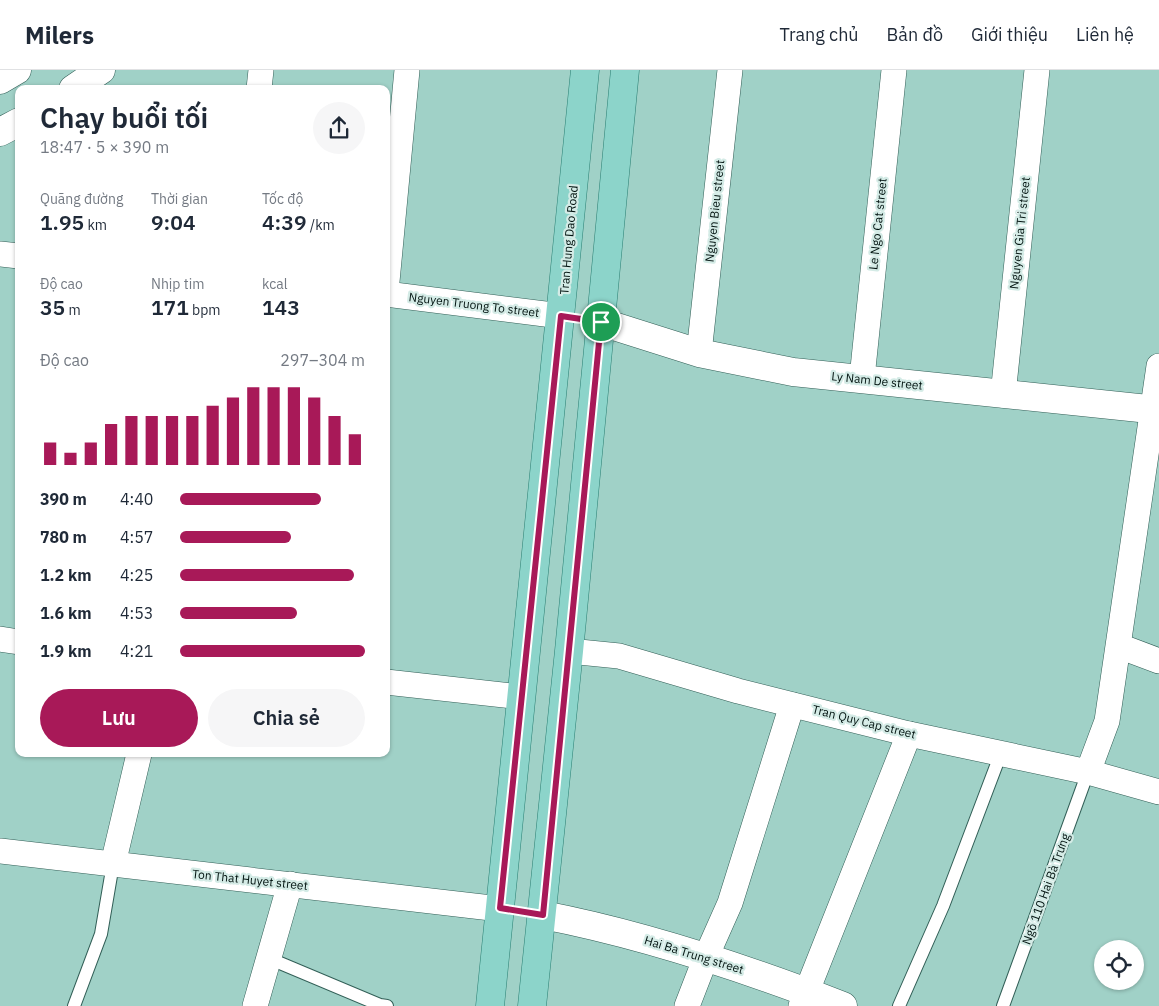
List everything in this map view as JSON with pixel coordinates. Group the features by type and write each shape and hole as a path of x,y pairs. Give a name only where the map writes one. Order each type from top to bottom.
{"main road":[{"name":"Tran Hung Dao Road","path":"490,1006 585,70"},
{"path":"532,1006 543,915 569,651 624,70"},
{"path":"561,316 601,322"},
{"path":"500,908 543,915"}],"street":[{"path":"0,80 18,70"},
{"path":"79,85 102,70"},
{"path":"259,85 261,70"},
{"path":"390,251 407,70"},
{"name":"Nguyen Bieu street","path":"699,353 730,70"},
{"name":"Le Ngo Cat street","path":"862,378 894,70"},
{"name":"Nguyen Gia Tri street","path":"1003,395 1037,70"},
{"path":"0,132 15,124"},
{"path":"0,254 15,256"},
{"name":"Nguyen Truong To street","path":"390,294 561,316"},
{"name":"Ly Nam De street","path":"601,322 699,353 793,372 1157,410"},
{"path":"1088,772 1108,721 1157,410 1159,366"},
{"path":"0,639 15,641"},
{"path":"1119,646 1159,661"},
{"name":"Tran Quy Cap street","path":"569,651 619,656 792,705 909,734 1088,772 1159,792"},
{"path":"390,682 522,697"},
{"path":"688,1006 706,957 730,904 792,705"},
{"path":"804,999 909,734"},
{"path":"113,864 138,757"},
{"name":"Ton That Huyet street","path":"0,852 500,908"},
{"path":"254,1006 290,884"},
{"name":"Hai Ba Trung street","path":"543,915 600,926 706,957 804,999 843,1006"}],"lane":[{"path":"899,1006 943,906 1001,753"},
{"name":"Ngõ 110 Hai Bà Trưng","path":"1003,1006 1088,772"},
{"path":"74,1006 101,934 113,864"},
{"path":"268,958 380,1006 386,1006"}],"route":[{"path":"561,316 601,322 543,915 500,908 561,316"}]}
